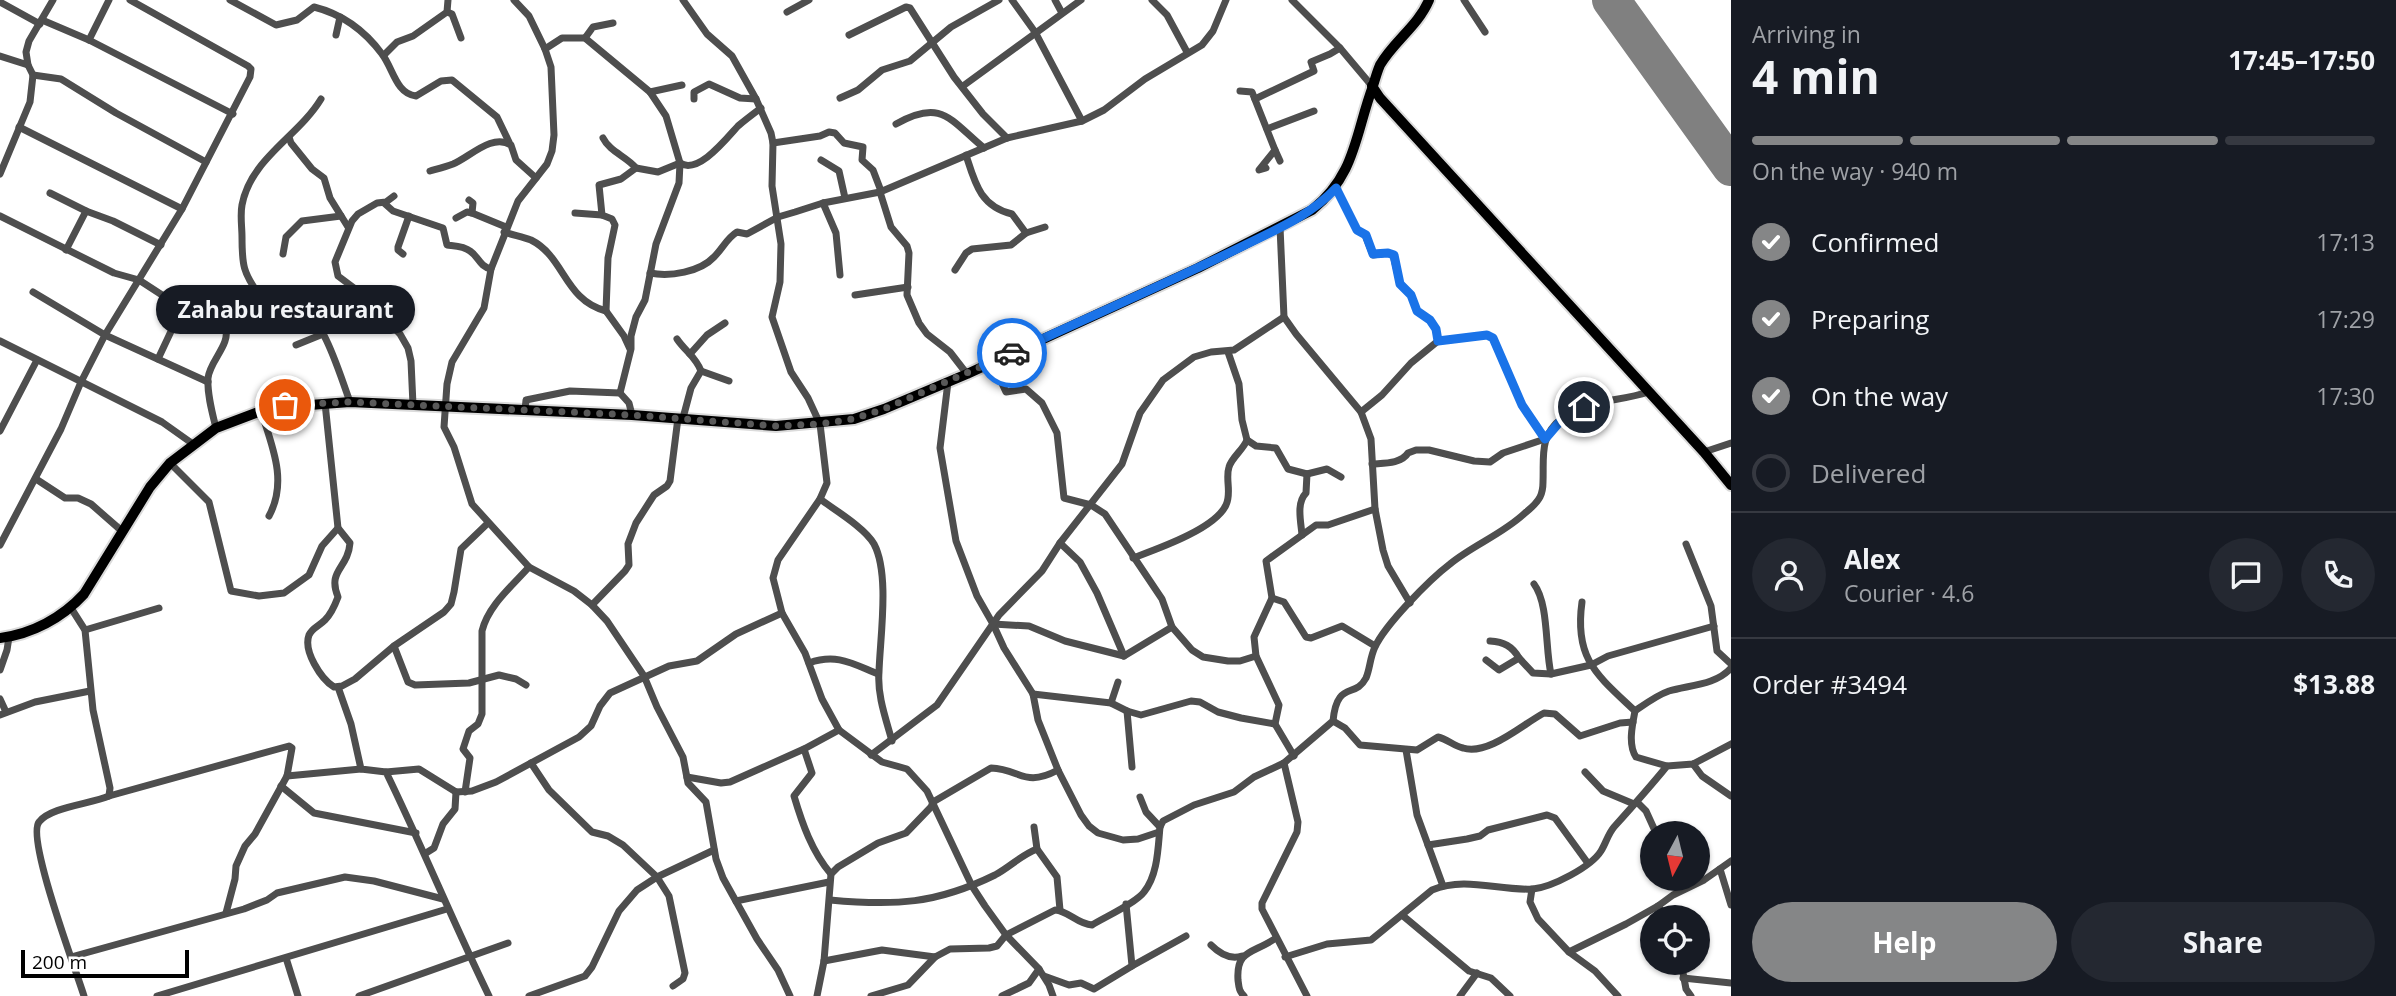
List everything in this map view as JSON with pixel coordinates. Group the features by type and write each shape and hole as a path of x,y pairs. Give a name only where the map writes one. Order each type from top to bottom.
{"main road":[{"path":"5,637 26,632 71,608 84,594 150,487 170,463 216,428 261,411 285,405 350,402 632,415 776,426 820,424 866,416 967,374 1198,268 1312,210 1336,188 1347,170 1357,143 1367,99 1381,65 1416,23 1429,0"},
{"path":"1372,86 1731,485"}],"street":[{"path":"0,174 30,102 33,75 26,52 29,41 53,0"},
{"path":"89,40 109,0"},
{"path":"0,545 61,429 105,335 162,245 233,114 250,77 251,69 248,66 130,0"},
{"path":"230,0 276,25 297,20 314,7 340,17 356,27 384,55 395,78 410,95 420,94 447,80 457,83 498,117 516,160 536,177"},
{"path":"447,12 448,0"},
{"path":"514,0 529,16 545,49 553,84 552,151 547,164 518,201 491,269 480,316 452,362 444,427 454,447 472,504 529,567 574,591 592,605 607,621 644,676 656,707 683,757 690,786 706,802 714,850 723,878 757,939 778,970 790,996"},
{"path":"683,0 707,34 732,56 761,108 773,143 772,186 778,217 781,270 772,317 791,372 808,397 820,424 827,483 820,499 778,560 773,578 782,613 809,663 822,699 839,730 882,762 907,769 927,791 972,886 1006,935 1039,969 1053,996"},
{"path":"787,12 808,0"},
{"path":"840,98 858,90 882,70 910,61 951,27 999,0"},
{"path":"1012,0 1035,32 1082,121"},
{"path":"1055,0 1062,13"},
{"path":"963,86 1081,0"},
{"path":"1152,0 1167,15 1187,52"},
{"path":"650,273 679,274 713,258 737,232 747,234 778,217 823,203 880,192 1007,138 1082,121 1104,110 1145,79 1202,44 1213,31 1226,0"},
{"path":"1292,0 1340,48 1372,86"},
{"path":"1464,0 1485,32"},
{"path":"0,2 41,22 89,40 233,114"},
{"path":"849,35 906,7 910,8 982,114 1007,138"},
{"path":"384,55 397,42 413,36 447,12"},
{"path":"447,12 452,14 461,38"},
{"path":"336,35 340,17"},
{"path":"585,38 593,27 613,23"},
{"path":"545,49 562,38 585,38 650,92 666,116 680,163 679,183 656,244 645,300 636,317 631,336 631,349 620,393"},
{"path":"1255,99 1314,71 1311,62 1340,48"},
{"path":"0,56 28,65"},
{"path":"33,75 61,79 116,113 206,162"},
{"path":"694,99 694,92 709,84 740,98 756,99"},
{"path":"650,92 682,85"},
{"path":"1240,90 1252,92 1280,161"},
{"path":"321,99 314,111 276,147 246,190 241,207 241,257 248,280 260,296 273,298 292,295 302,302 317,321 350,402"},
{"path":"680,163 693,166 705,158 761,108"},
{"path":"896,124 927,111 942,113 984,148"},
{"path":"1267,129 1314,111"},
{"path":"19,127 182,209"},
{"path":"773,143 835,132 844,143 863,147 863,160 873,170 891,227 907,246 907,295 919,323 927,334 950,352 967,374"},
{"path":"289,136 291,144 312,169 324,178 330,198 348,227"},
{"path":"603,138 607,147 626,157 636,168 658,172 680,163"},
{"path":"430,171 454,164 487,145 509,142"},
{"path":"1266,168 1259,170 1275,150"},
{"path":"966,155 982,197 1002,211 1012,214 1027,233"},
{"path":"821,160 839,172 845,198"},
{"path":"602,215 599,185 621,179 636,168"},
{"path":"1336,188 1357,230 1366,235 1373,254 1394,255 1400,284 1411,295 1417,311 1430,320 1436,329 1438,341"},
{"path":"50,194 162,245"},
{"path":"394,197 358,214 348,227 335,262 338,276 362,294 400,334 408,348 413,405"},
{"path":"469,200 473,202 472,213"},
{"path":"384,203 393,211 443,228 447,245 470,250 482,267 491,269"},
{"path":"823,203 835,233 840,275"},
{"path":"66,250 86,211"},
{"path":"456,218 467,212 472,213 532,241 557,265 576,294 595,309 606,312 631,349"},
{"path":"575,213 602,215 612,219 615,225 609,244 606,312"},
{"path":"283,254 286,237 302,221 341,215"},
{"path":"0,216 114,273 139,280 182,308 225,326 228,336 208,374 216,428"},
{"path":"403,254 398,247 409,216"},
{"path":"955,270 966,253 972,249 1011,245 1027,233 1045,227"},
{"path":"1280,227 1284,317 1361,412 1369,430 1375,509 1388,566 1410,603"},
{"path":"855,295 908,287"},
{"path":"33,292 105,335 208,382"},
{"path":"158,359 182,308"},
{"path":"394,328 407,308"},
{"path":"317,321 331,311"},
{"path":"870,755 937,705 999,615 1042,571 1060,543 1122,464 1140,413 1163,380 1194,357 1211,352 1228,352 1284,317"},
{"path":"690,354 707,335 725,323"},
{"path":"296,345 323,334"},
{"path":"871,996 908,985 935,957 950,949 997,946 1006,935 1055,910 1060,910 1079,922 1092,925 1144,892 1157,855 1163,821 1194,805 1234,792 1294,756 1333,721 1334,702 1342,694 1361,684 1366,677 1375,646 1410,603 1449,564 1525,513 1540,497 1543,489 1545,439 1522,405 1493,338 1487,335 1438,341 1411,363 1382,395 1361,412"},
{"path":"677,340 685,352 698,363 701,371"},
{"path":"0,341 162,422 193,444"},
{"path":"1228,352 1238,384 1247,440 1256,446 1276,448 1288,469 1307,474 1327,469 1341,477"},
{"path":"0,430 37,360"},
{"path":"992,362 1006,392 1026,389 1042,403 1057,433 1064,498 1091,505 1105,514 1162,598 1172,627 1192,650 1203,657 1240,661 1256,656"},
{"path":"701,371 714,373 729,381"},
{"path":"592,605 629,565 628,544 636,523 654,495 670,481 680,418 691,388 701,371"},
{"path":"948,382 940,449 956,541 970,580 1004,648 1033,694 1038,720 1058,770 1081,815 1098,833 1124,840 1138,839 1160,829"},
{"path":"525,410 526,400 570,391 620,393 629,403 632,415"},
{"path":"1372,464 1394,462 1405,458 1408,453 1423,449 1490,462 1503,453 1545,439 1563,418 1584,407 1648,392"},
{"path":"325,403 338,528 350,543 349,555 334,578 338,597 324,621 310,634 308,643 316,667 326,682 338,687 355,679 394,646 444,612 451,604 461,549 488,523"},
{"path":"261,411 278,461 278,488 275,505 269,516"},
{"path":"1133,558 1177,542 1222,512 1228,498 1229,466 1247,440"},
{"path":"1704,452 1731,443"},
{"path":"170,463 209,502 231,591 259,596 284,593 309,575 322,546 338,528"},
{"path":"1301,535 1300,505 1301,498 1306,493 1307,474"},
{"path":"36,479 65,498 78,498 91,503 123,532"},
{"path":"820,499 862,531 873,542 878,555 882,572 881,652 878,674 881,702 892,741"},
{"path":"1294,756 1275,724 1279,705 1256,656 1255,631 1272,598 1266,561 1315,525 1328,524 1375,509"},
{"path":"0,523 9,527"},
{"path":"1060,543 1080,562 1097,593 1124,656"},
{"path":"1686,544 1711,606 1717,651 1731,666 1725,675 1666,692 1635,711 1633,752 1636,757 1667,766 1693,764 1731,744"},
{"path":"465,792 470,758 463,748 469,731 480,719 482,631 485,620 496,603 529,567"},
{"path":"1534,584 1543,608 1551,674"},
{"path":"1272,598 1284,602 1306,637 1311,638 1342,626 1375,646"},
{"path":"1581,602 1578,625 1586,656 1591,665 1635,711"},
{"path":"71,608 85,630 90,691 110,788 108,796"},
{"path":"85,630 159,608"},
{"path":"287,776 361,769 386,772 419,769 456,792 465,792 496,782 579,737 591,726 610,692 669,666 697,661 736,634 782,613"},
{"path":"993,624 1029,626 1065,641 1124,656 1172,627"},
{"path":"1490,641 1511,647 1533,673 1551,674 1591,665 1608,656 1714,626"},
{"path":"0,670 5,637"},
{"path":"394,646 408,682 415,685 456,684 506,675 526,685"},
{"path":"809,663 820,659 839,658 878,674"},
{"path":"1486,660 1499,670 1519,658"},
{"path":"1111,703 1118,682"},
{"path":"338,687 351,724 361,769"},
{"path":"0,699 3,714 35,702 90,691"},
{"path":"1033,694 1111,703 1127,712 1141,715 1191,701 1200,702 1218,712 1275,724"},
{"path":"1127,712 1132,767"},
{"path":"1333,721 1345,728 1360,745 1406,750 1417,750 1438,737 1466,749 1483,748 1544,713 1555,715 1580,736 1620,723 1633,722"},
{"path":"687,777 730,782 839,730"},
{"path":"84,996 42,868 36,840 37,824 41,819 63,809 96,802 108,796 289,746 293,754 287,776 236,866 226,914"},
{"path":"804,749 812,773 794,796 801,819 830,878 824,961 817,996"},
{"path":"1406,750 1417,815 1443,886"},
{"path":"531,763 548,790 592,832 608,836 623,845 657,877 669,896 685,973 683,979 673,986"},
{"path":"1284,763 1298,822 1294,840 1262,903 1262,909 1307,996"},
{"path":"1693,764 1702,776 1731,796"},
{"path":"1285,957 1326,944 1366,942 1432,890 1443,886 1473,883 1532,889 1565,879 1600,853 1611,831 1667,766"},
{"path":"736,901 830,878 838,867 878,843 906,833 933,802 991,768 1000,768 1033,779 1058,770"},
{"path":"386,772 426,853 447,909 489,996"},
{"path":"1585,772 1603,791 1635,803 1646,811 1651,821"},
{"path":"281,786 314,813 416,832"},
{"path":"426,853 434,848 443,824 455,809 456,792"},
{"path":"1140,797 1146,812 1160,829"},
{"path":"1428,845 1480,836 1489,830 1547,815 1555,818 1587,862"},
{"path":"1034,827 1037,849 1057,877 1060,910"},
{"path":"830,900 866,904 931,899 972,886 1006,870 1014,861 1037,849"},
{"path":"529,996 585,976 620,911 637,890 657,877 714,850"},
{"path":"1659,905 1731,861"},
{"path":"1720,869 1731,905"},
{"path":"71,957 226,914 278,894 345,877 374,881 443,899"},
{"path":"1532,889 1530,902 1538,919 1569,952 1595,971 1618,996"},
{"path":"1126,904 1132,966"},
{"path":"157,996 447,909"},
{"path":"1402,915 1469,971 1491,978 1510,996"},
{"path":"1569,952 1640,915"},
{"path":"1044,976 1069,985 1081,983 1094,989 1186,936"},
{"path":"1211,945 1218,952 1230,957 1242,956 1276,938"},
{"path":"359,996 508,943"},
{"path":"824,961 883,950 935,957"},
{"path":"1239,994 1237,965 1242,956"},
{"path":"286,958 299,996"},
{"path":"1002,996 1029,983 1039,969"},
{"path":"1460,996 1477,973"},
{"path":"1683,975 1691,996"},
{"path":"1684,978 1731,983"}],"runway":[{"path":"1611,0 1731,167"}],"way so far":[{"path":"285,405 350,402 632,415 776,426 820,424 866,416 1012,353"}],"place":[{"name":"Zahabu restaurant","path":"285,405"}],"route":[{"path":"1012,353 1198,268 1280,227 1312,210 1336,188 1357,230 1366,235 1373,254 1394,255 1400,284 1411,295 1417,311 1430,320 1436,329 1438,341 1487,335 1493,338 1522,405 1545,439 1563,418 1584,407"}]}
